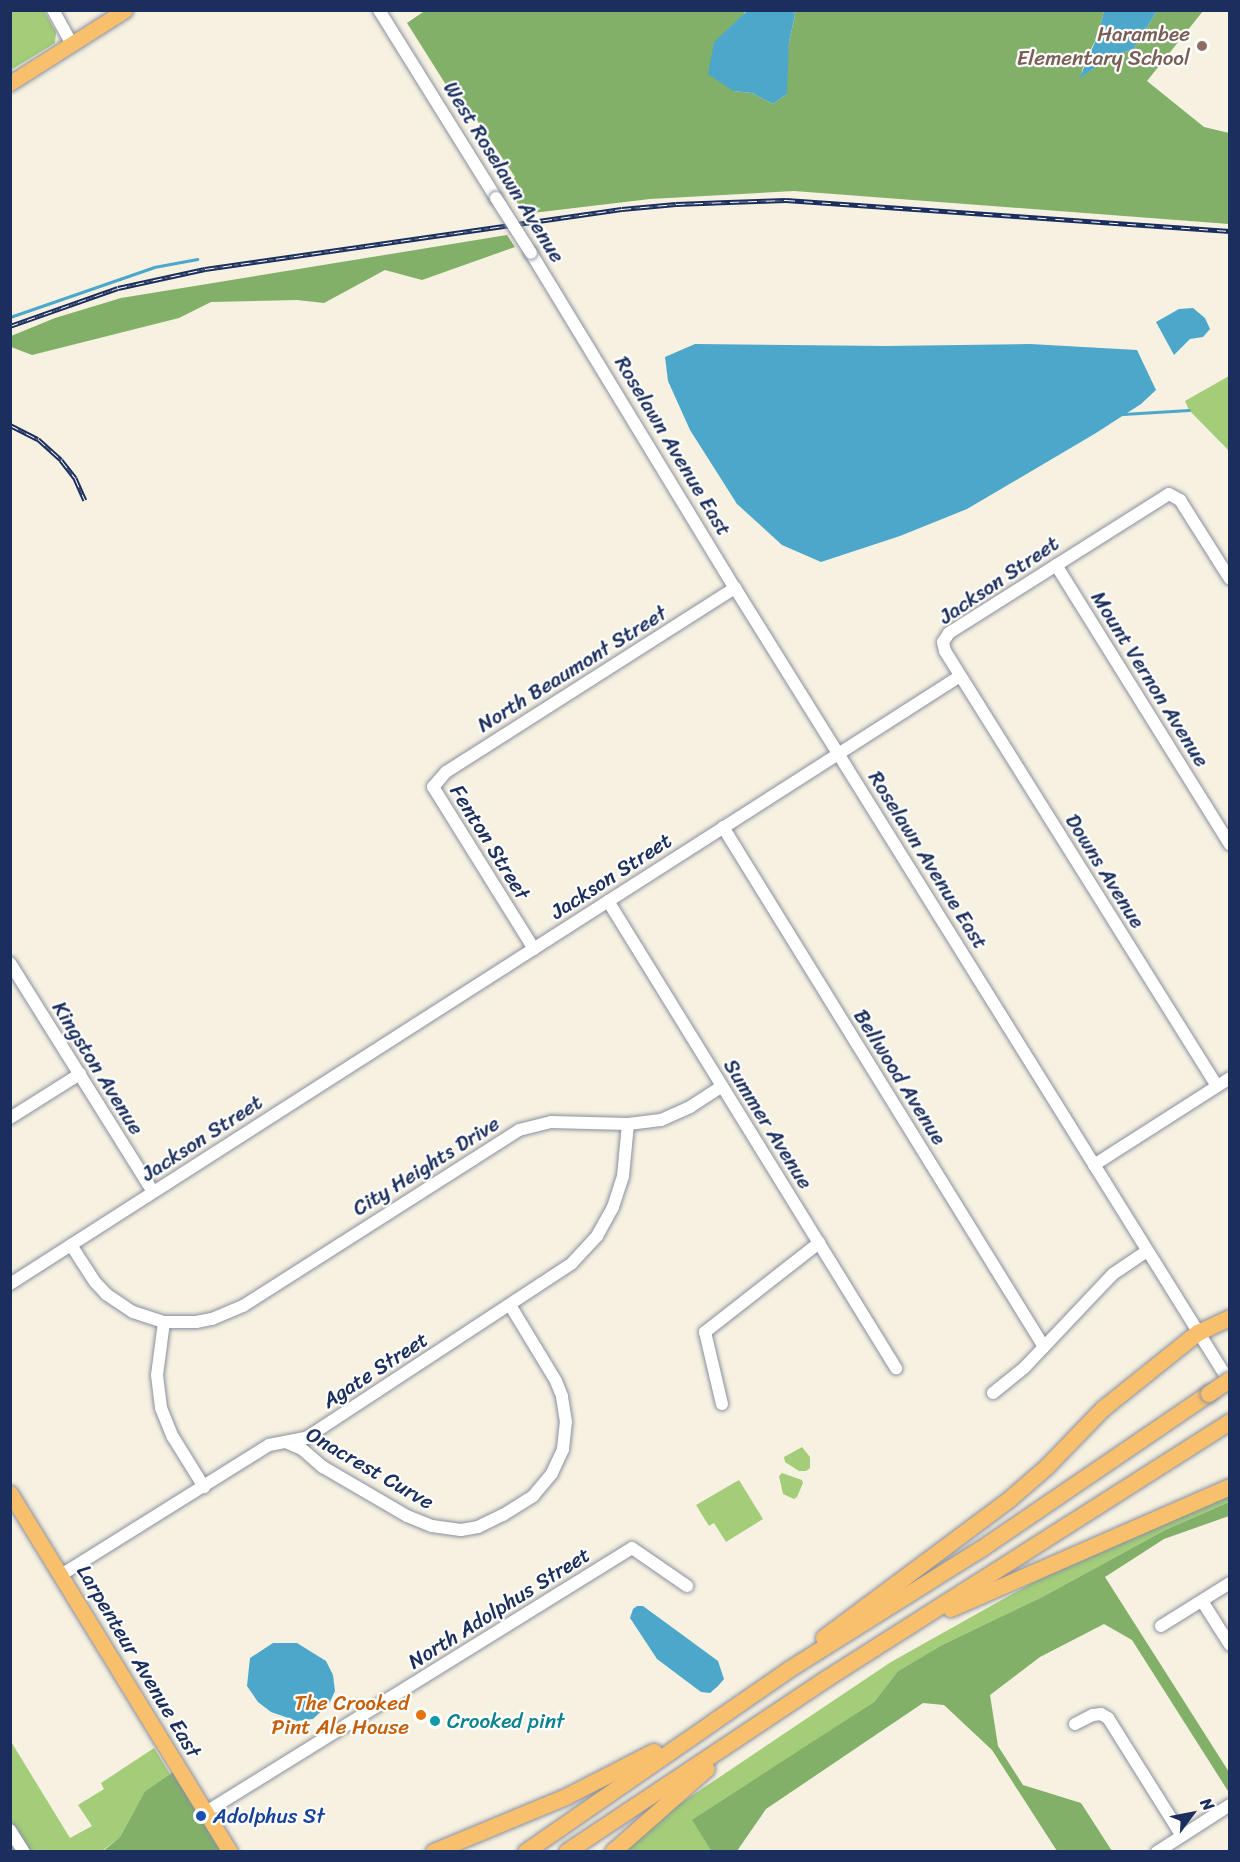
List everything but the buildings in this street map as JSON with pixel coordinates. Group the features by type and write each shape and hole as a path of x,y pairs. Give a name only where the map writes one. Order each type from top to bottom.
{"highway":[{"path":"787,1671 842,1622 1009,1500 1047,1467 1103,1409 1198,1333 1230,1318"},
{"path":"526,1851 787,1671 980,1550 1230,1382"},
{"path":"567,1851 901,1631 1228,1423"},
{"path":"901,1631 1230,1487"},
{"path":"434,1851 566,1797 713,1721"},
{"path":"613,1851 758,1725"}],"main road":[{"path":"10,83 125,10"},
{"name":"Larpenteur Avenue East","path":"10,1493 230,1851"}],"street":[{"path":"53,10 72,44"},
{"name":"West Roselawn Avenue","path":"379,10 596,355"},
{"name":"Roselawn Avenue East","path":"596,355 735,588 1230,1382"},
{"name":"Jackson Street","path":"10,1284 960,676 943,648 946,636 1166,495 1175,495 1180,500 1230,579"},
{"name":"Mount Vernon Avenue","path":"1056,565 1230,844"},
{"name":"North Beaumont Street","path":"433,786 446,772 735,588"},
{"name":"Downs Avenue","path":"960,676 1217,1086"},
{"name":"Fenton Street","path":"433,786 534,949"},
{"name":"Bellwood Avenue","path":"723,827 1044,1347"},
{"name":"Summer Avenue","path":"608,902 896,1368"},
{"name":"Kingston Avenue","path":"10,963 153,1192"},
{"path":"10,1118 80,1074"},
{"path":"1094,1165 1230,1078"},
{"name":"City Heights Drive","path":"164,1322 196,1323 243,1306 519,1130 551,1122 645,1123 676,1114 722,1086"},
{"name":"Agate Street","path":"61,1575 269,1445 306,1438 572,1263 597,1236 619,1192 628,1124"},
{"path":"722,1404 705,1332 819,1243"},
{"path":"71,1245 90,1276 106,1294 133,1312 164,1322 157,1375 161,1408 173,1437 204,1486"},
{"path":"993,1393 1024,1368 1113,1274 1147,1251"},
{"name":"Onacrest Curve","path":"287,1443 302,1449 323,1467 432,1527 461,1530 478,1527 503,1515 532,1496 552,1473 563,1449 566,1422 556,1381 510,1305"},
{"name":"North Adolphus Street","path":"206,1812 632,1548 687,1586"},
{"path":"1161,1626 1230,1583"},
{"path":"1202,1600 1230,1645"},
{"path":"1075,1724 1093,1715 1101,1714 1108,1718 1182,1836"},
{"path":"1157,1851 1230,1805"},
{"path":"10,1830 24,1851"}],"green space":[{"path":"11,10 44,11 56,32 55,43 11,70"},
{"path":"426,10 747,11 744,13 733,91 752,93 773,104 787,94 786,72 795,15 793,11 1104,11 1098,35 1085,61 1080,78 1106,60 1134,48 1157,11 1203,11 1147,81 1204,127 1229,133 1229,224 794,191 650,199 524,214 509,189 515,177 456,89 448,88 407,23"},
{"path":"507,235 515,247 422,280 385,270 324,303 297,300 211,302 179,318 32,355 11,347 11,336 55,318 121,298"},
{"path":"1229,376 1229,451 1189,410 1185,401"},
{"path":"802,1447 810,1457 810,1468 806,1471 799,1471 785,1462 784,1457"},
{"path":"782,1473 802,1480 803,1483 794,1499 783,1494 779,1476"},
{"path":"739,1480 763,1519 726,1542 714,1523 709,1526 696,1505"},
{"path":"1229,1492 1229,1502 1165,1530 1044,1596 942,1645 898,1671 874,1702 693,1821 711,1851 619,1852 666,1813 891,1662 1032,1583"},
{"path":"1229,1502 1229,1516 1164,1539 1105,1577 1229,1772 1228,1791 1132,1640 1104,1624 1040,1657 990,1695 998,1746 1023,1785 1081,1803 1112,1851 1057,1851 992,1750 944,1705 923,1703 766,1809 737,1851 711,1851 692,1820 874,1702 898,1671 942,1645 1044,1596 1165,1530"},
{"path":"10,1740 70,1838 92,1826 78,1805 104,1789 101,1783 154,1748 170,1774 145,1791 120,1837 102,1851 11,1851"},
{"path":"179,1768 230,1852 102,1852 120,1837 145,1791"}],"water":[{"path":"747,11 793,11 795,15 789,42 787,94 773,104 752,93 733,91 708,74 714,42"},
{"path":"1104,11 1157,11 1134,48 1106,60 1079,79 1098,35"},
{"path":"1193,308 1205,318 1210,329 1203,337 1190,339 1174,355 1156,322 1179,309"},
{"path":"695,344 885,346 1030,344 1137,350 1156,390 1141,404 1096,433 967,509 900,536 821,562 782,545 737,504 690,430 668,381 665,357"},
{"path":"643,1606 718,1661 724,1679 718,1686 710,1693 701,1692 657,1659 630,1618 633,1609"},
{"path":"273,1643 297,1643 326,1661 333,1675 335,1691 329,1704 313,1719 297,1721 271,1712 258,1702 247,1686 250,1658"}],"waterway":[{"path":"10,317 154,267 197,259"},
{"path":"1123,414 1189,410"}],"railway":[{"path":"10,326 118,288 205,269 622,209 676,204 786,200 1230,231"},
{"path":"10,425 38,439 61,460 75,478 85,500"}],"place":[{"name":"Harambee Elementary School","path":"1202,46"},
{"name":"The Crooked Pint Ale House","path":"421,1715"},
{"name":"Crooked pint","path":"435,1721"},
{"name":"Adolphus St","path":"201,1816"}]}
